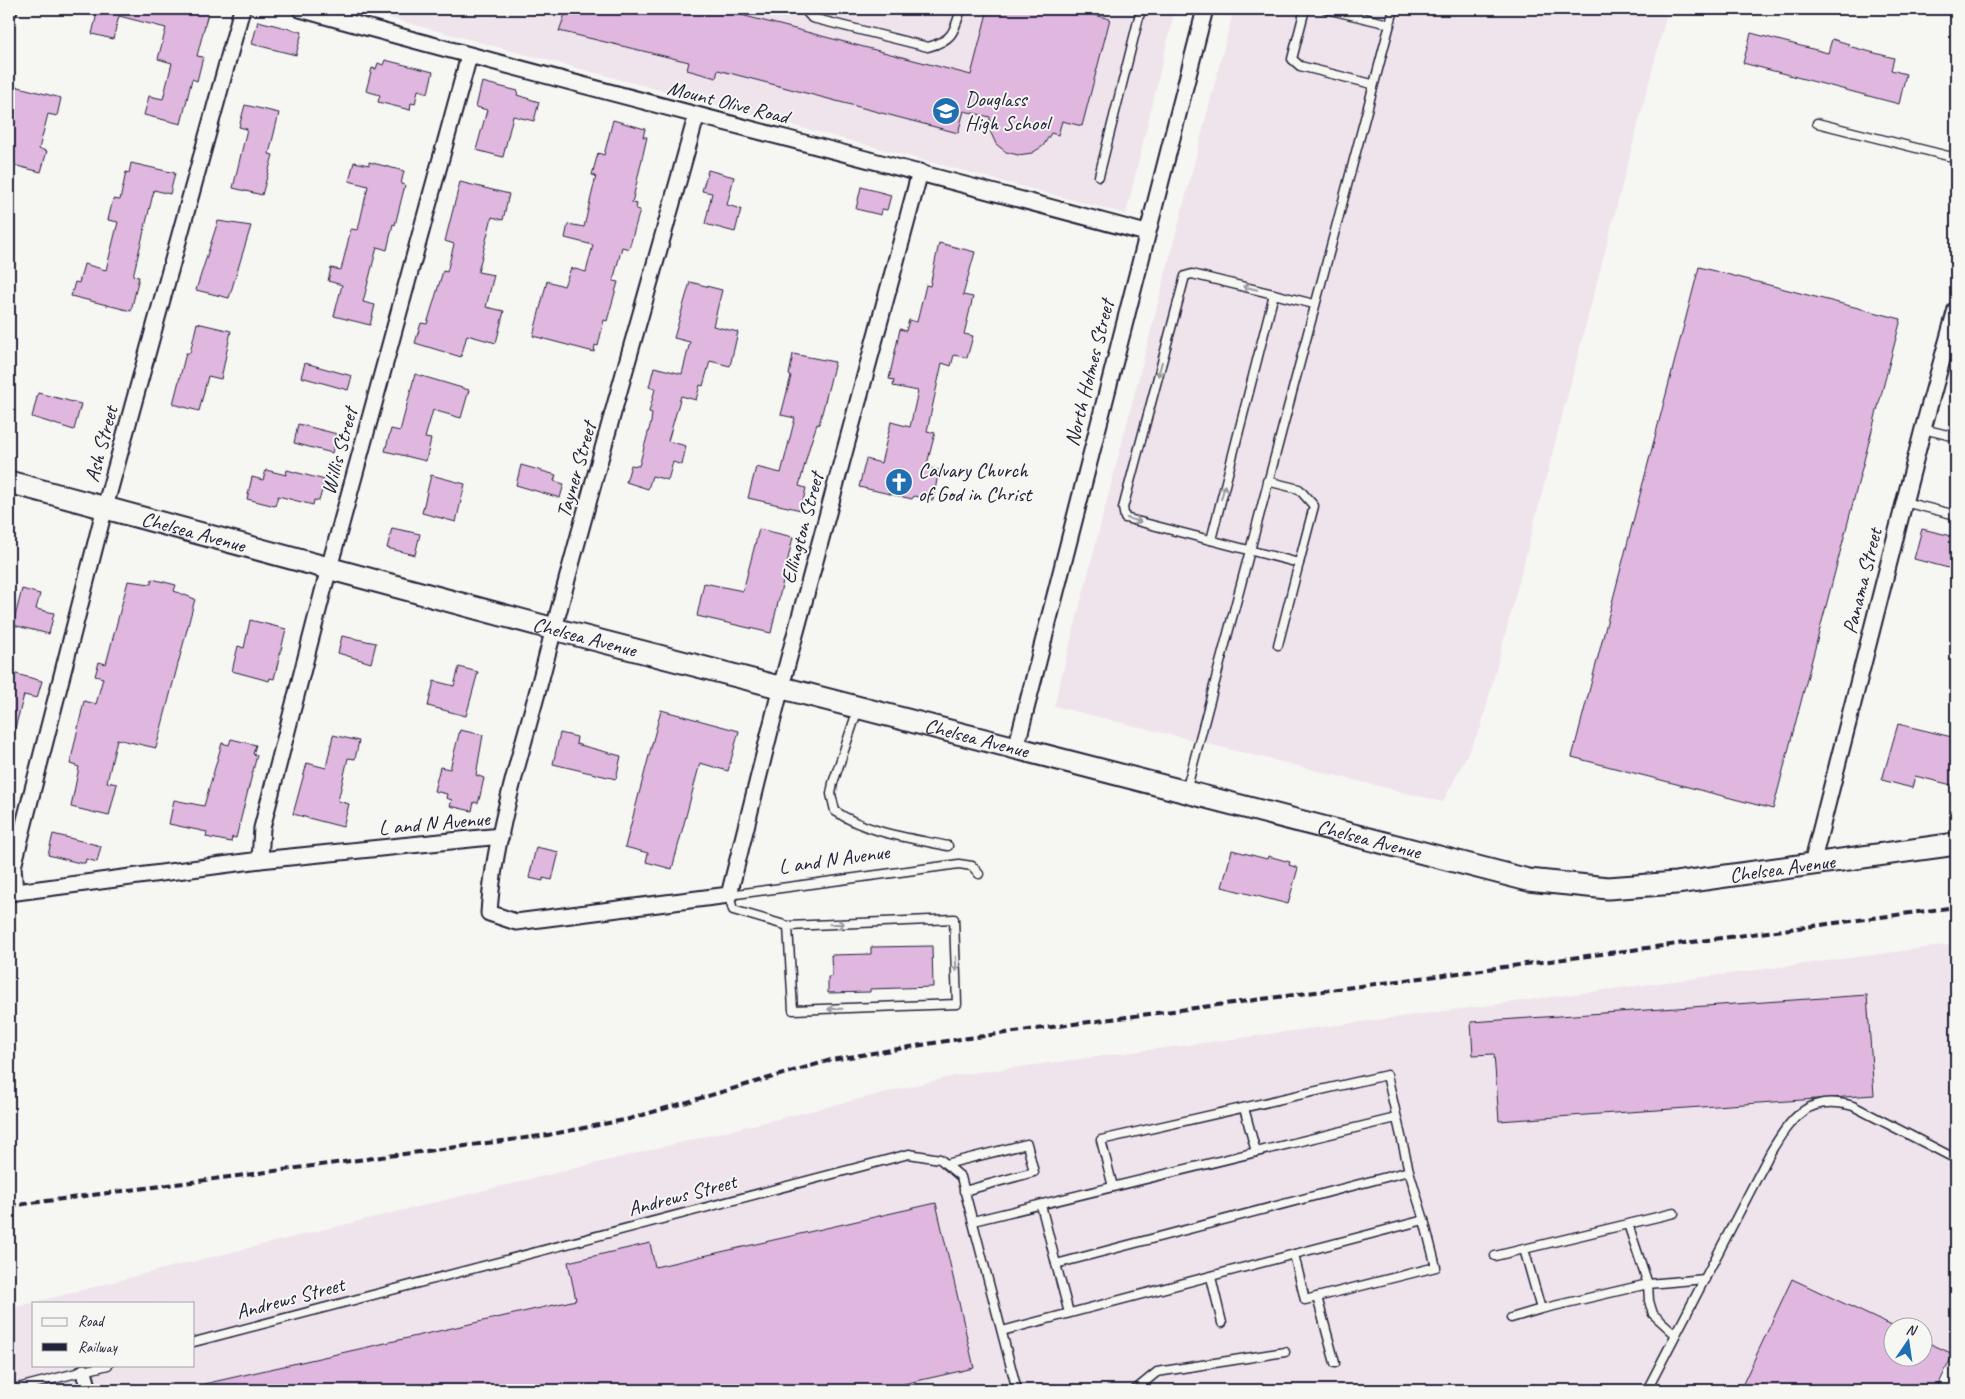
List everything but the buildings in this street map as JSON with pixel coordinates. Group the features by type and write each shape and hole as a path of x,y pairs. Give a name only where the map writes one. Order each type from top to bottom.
{"main road":[{"name":"Chelsea Avenue","path":"9,482 554,629 1528,880 1608,888 1676,883 1956,844"}],"street":[{"name":"Ash Street","path":"12,893 14,867 105,507 242,9"},
{"name":"Mount Olive Road","path":"300,9 469,56 696,116 920,172 1146,233"},
{"name":"North Holmes Street","path":"1016,748 1146,233 1205,9"},
{"name":"Willis Street","path":"260,860 262,828 329,568 469,56"},
{"name":"Tayner Street","path":"501,836 554,629 696,116"},
{"name":"Ellington Street","path":"730,895 781,687 920,172"},
{"name":"Panama Street","path":"1812,864 1904,502 1956,308"},
{"name":"L and N Avenue","path":"12,893 260,860 501,836 491,886 489,913 516,922 730,895"},
{"path":"84,1372 89,1390"}],"lane":[{"path":"804,9 812,18 928,47 944,42 955,28 960,9"},
{"path":"1099,176 1142,9"},
{"path":"1305,9 1292,59 1300,66 1372,84"},
{"path":"1326,9 1389,24"},
{"path":"1185,793 1372,84 1394,9"},
{"path":"1817,123 1956,158"},
{"path":"1299,562 1126,518 1124,508 1185,276 1192,274 1314,304"},
{"path":"1211,540 1274,294"},
{"path":"1923,429 1956,437"},
{"path":"1267,481 1299,489 1314,506 1278,645"},
{"path":"1904,502 1956,515"},
{"path":"859,707 831,794 835,811 845,818 883,832 948,846"},
{"name":"L and N Avenue","path":"730,895 959,864 972,866 979,874"},
{"path":"730,895 733,910 788,926 954,919 957,1004 793,1010 788,926"},
{"path":"1113,1187 1101,1140 1387,1075 1396,1118 1436,1267 1305,1300 1294,1254"},
{"path":"1646,1390 1787,1124 1802,1111 1817,1104 1835,1101 1853,1106 1956,1159"},
{"path":"1244,1108 1256,1152"},
{"path":"973,1221 1396,1118"},
{"path":"946,1164 1027,1144 1034,1172 964,1191"},
{"name":"Andrews Street","path":"195,1342 909,1154 940,1159 961,1177 1017,1390"},
{"path":"1056,1264 1410,1171"},
{"path":"1041,1205 1069,1313"},
{"path":"1495,1256 1674,1213"},
{"path":"1002,1331 1424,1220"},
{"path":"1628,1224 1648,1284 1649,1301 1654,1314 1675,1334"},
{"path":"1524,1249 1541,1309"},
{"path":"1210,1277 1222,1323"},
{"path":"1511,1318 1541,1309 1648,1284 1705,1279"},
{"path":"1317,1297 1335,1363"},
{"path":"1136,1390 1157,1372 1285,1352"},
{"path":"10,1390 105,1366"}],"shaded area":[{"name":"Douglass High School","path":"355,9 1175,9 1126,214"},
{"path":"1234,9 1668,9 1481,727 1443,802 1054,706"},
{"path":"1956,944 1956,1337 1931,1390 9,1390 9,1309 32,1303 32,1366 195,1366 195,1302 36,1302 179,1265 958,1075"}],"railway":[{"path":"9,1206 548,1135 629,1119 831,1060 946,1041 1956,907"}],"place":[{"name":"Douglass High School","path":"946,111"},
{"name":"Calvary Church of God in Christ","path":"899,482"}]}
